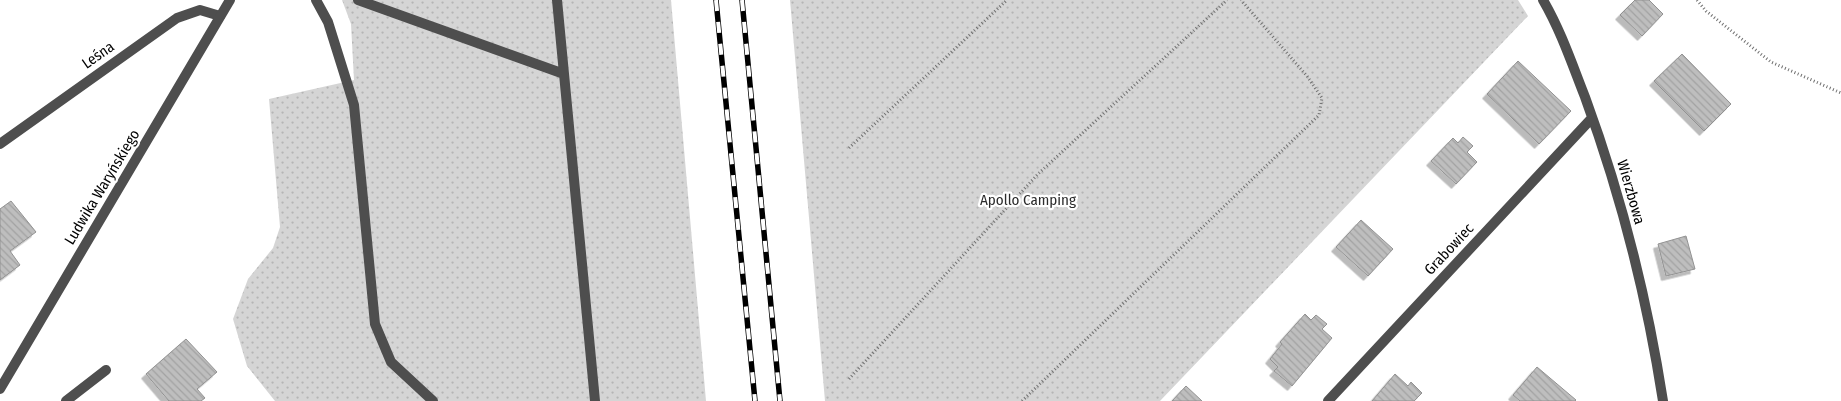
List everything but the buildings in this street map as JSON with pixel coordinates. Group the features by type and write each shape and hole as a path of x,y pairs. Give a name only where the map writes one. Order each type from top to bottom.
{"street":[{"name":"Ludwika Waryńskiego","path":"0,389 230,0"},
{"path":"316,0 328,22 354,105 375,324 391,362 433,401"},
{"path":"358,0 564,74"},
{"path":"557,0 595,401"},
{"name":"Wierzbowa","path":"1543,0 1558,27 1608,162 1641,282 1662,401"},
{"name":"Leśna","path":"0,144 177,18 200,10 220,16"},
{"name":"Grabowiec","path":"1328,401 1592,118"},
{"path":"66,401 106,370"}],"path":[{"path":"849,148 1007,0"},
{"path":"849,379 1038,174 1227,0"},
{"path":"1022,401 1319,115 1322,98 1306,76 1241,0"},
{"path":"1697,0 1706,12 1770,62 1841,93"}],"green space":[{"path":"342,0 671,0 706,401 275,401 247,366 233,319 248,279 273,248 280,227 269,99 354,80 351,24"},
{"name":"Apollo Camping","path":"790,0 1518,0 1528,16 1160,401 825,401"}],"railway":[{"path":"716,0 755,401"},
{"path":"742,0 780,401"}]}
